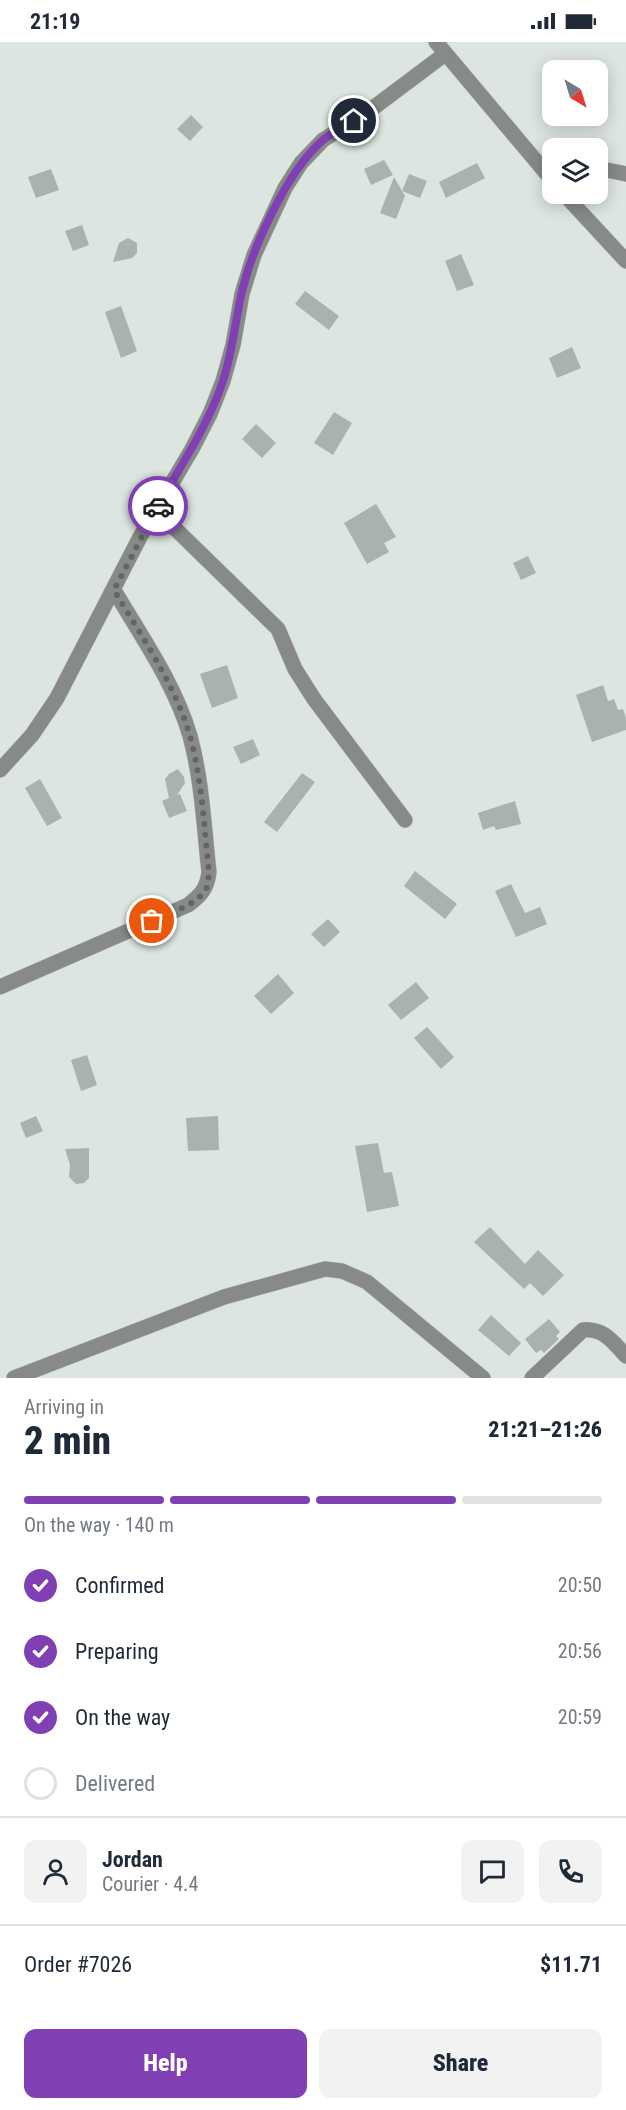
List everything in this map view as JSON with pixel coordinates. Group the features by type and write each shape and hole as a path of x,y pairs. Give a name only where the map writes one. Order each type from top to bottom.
{"street":[{"path":"0,770 32,735 57,698 156,510 210,414 223,381 233,345 242,294 254,255 285,188 301,164 323,140 369,111 440,48 542,168"},
{"path":"533,158 542,159"},
{"path":"608,170 626,174"},
{"path":"573,204 626,261"},
{"path":"156,510 278,629 295,669 314,699 405,820"},
{"path":"0,987 188,905 202,894 207,886 209,872 197,766 189,734 156,662 114,590"},
{"path":"14,1378 224,1297 325,1269 342,1271 367,1282 483,1378"},
{"path":"532,1378 583,1330 594,1329 610,1339 626,1356"}],"building":[{"path":"191,115 203,127 190,141 177,129"},
{"path":"384,160 393,175 371,185 364,169"},
{"path":"477,163 485,178 446,198 439,182"},
{"path":"51,169 59,190 36,198 28,177"},
{"path":"409,174 427,181 420,198 402,191"},
{"path":"394,177 405,196 396,219 380,213"},
{"path":"82,225 89,245 73,251 65,231"},
{"path":"128,238 137,243 137,253 132,258 113,262 119,243"},
{"path":"461,254 474,285 457,291 445,261"},
{"path":"305,291 339,316 329,330 295,304"},
{"path":"121,306 137,351 121,358 105,312"},
{"path":"572,347 581,368 557,378 549,358"},
{"path":"334,412 352,423 333,455 314,443"},
{"path":"256,424 276,443 262,458 242,439"},
{"path":"376,504 396,537 384,543 389,552 367,564 344,523"},
{"path":"528,556 536,573 521,580 513,563"},
{"path":"227,665 238,698 212,708 200,674"},
{"path":"603,685 608,701 614,699 618,710 623,709 626,730 592,742 576,695"},
{"path":"253,739 260,755 241,764 233,747"},
{"path":"178,769 185,783 177,795 180,794 187,811 169,818 162,801 169,798 165,779"},
{"path":"302,773 315,782 277,832 264,822"},
{"path":"40,779 62,818 47,826 25,788"},
{"path":"515,801 521,824 496,830 494,826 483,830 478,813"},
{"path":"415,871 457,904 445,919 404,886"},
{"path":"511,884 525,913 540,907 547,924 516,937 495,891"},
{"path":"328,919 340,932 324,947 311,934"},
{"path":"278,974 294,993 271,1014 254,996"},
{"path":"416,982 429,998 401,1020 388,1005"},
{"path":"427,1027 454,1057 441,1069 414,1038"},
{"path":"87,1055 97,1085 81,1091 71,1060"},
{"path":"36,1116 43,1131 26,1138 20,1123"},
{"path":"218,1116 219,1150 188,1151 186,1118"},
{"path":"378,1143 384,1173 392,1172 399,1206 367,1212 355,1146"},
{"path":"89,1148 89,1178 84,1183 76,1184 69,1177 70,1165 65,1149"},
{"path":"490,1227 525,1264 538,1250 564,1275 543,1296 530,1283 524,1289 474,1242"},
{"path":"491,1315 521,1343 509,1356 478,1330"},
{"path":"549,1319 560,1332 556,1336 559,1339 544,1353 541,1350 536,1353 525,1339"}],"way so far":[{"path":"152,921 188,905 202,894 207,886 209,872 197,766 189,734 156,662 114,590 158,506"}],"route":[{"path":"158,506 210,414 223,381 233,345 242,294 254,255 285,188 301,164 323,140 354,121"}]}
